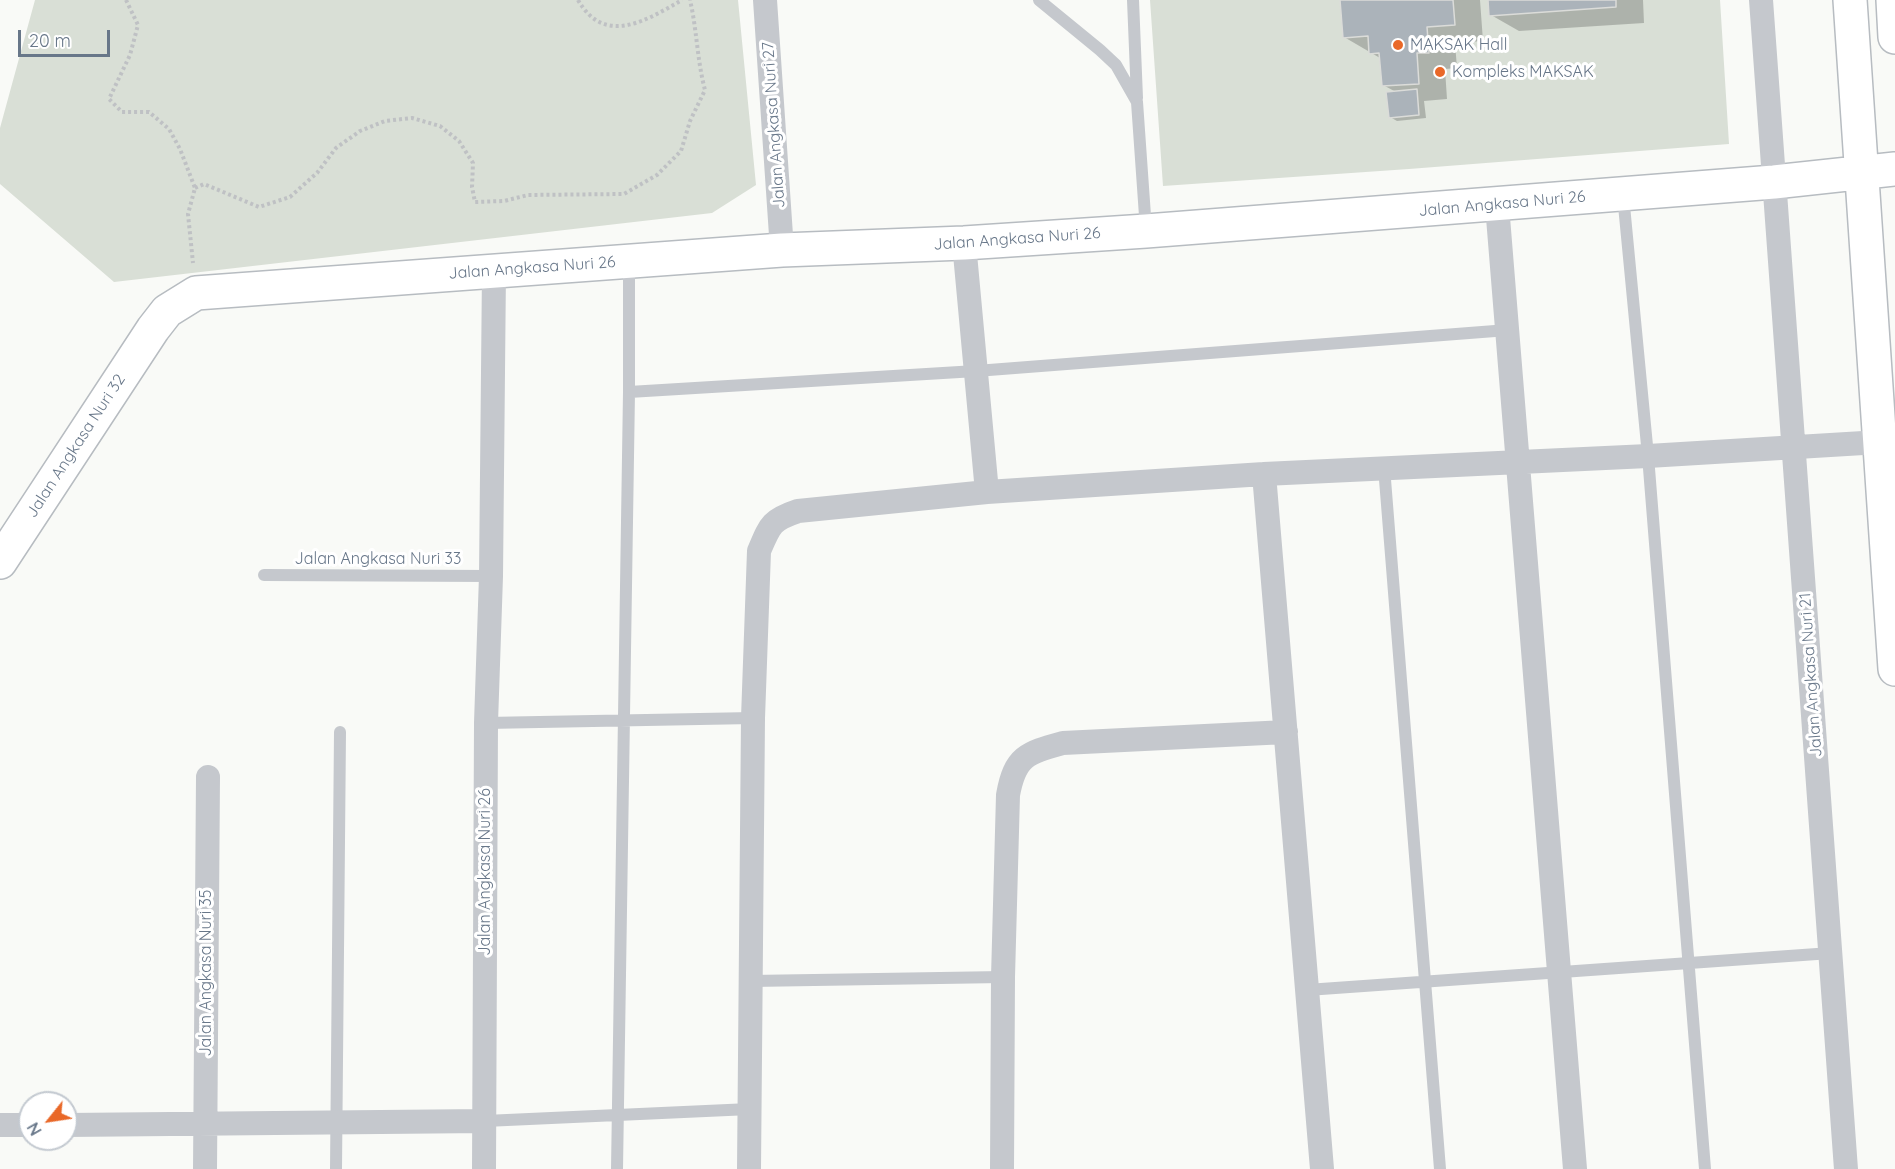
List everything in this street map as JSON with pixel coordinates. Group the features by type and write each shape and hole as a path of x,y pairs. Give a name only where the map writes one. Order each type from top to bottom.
{"street":[{"name":"Jalan Angkasa Nuri 27","path":"765,0 782,250"},
{"name":"Jalan Angkasa Nuri 21","path":"1761,0 1846,1169"},
{"path":"1850,0 1895,669"},
{"path":"1893,0 1895,37"},
{"name":"Jalan Angkasa Nuri 26","path":"153,329 167,311 196,293 782,250 964,243 1146,231 1497,205 1774,182 1895,169"},
{"path":"1497,205 1575,1169"},
{"path":"964,243 987,492"},
{"name":"Jalan Angkasa Nuri 26","path":"484,1169 486,723 491,576 494,270"},
{"name":"Jalan Angkasa Nuri 32","path":"0,562 153,329"},
{"path":"749,1169 753,718 759,551 768,530 779,517 798,511 987,492 1384,467 1648,456 1880,442"},
{"path":"1264,474 1322,1169"},
{"path":"1002,1169 1003,977 1008,795 1012,773 1024,758 1039,750 1063,743 1286,732"},
{"name":"Jalan Angkasa Nuri 35","path":"205,1169 208,777"},
{"path":"78,1125 485,1121"},
{"path":"0,1125 18,1125"}],"lane":[{"path":"1039,0 1116,65 1137,102"},
{"path":"1133,0 1146,231"},
{"path":"1623,194 1648,456 1704,1169"},
{"path":"617,1169 629,261"},
{"path":"629,392 976,371 1508,330"},
{"path":"1384,467 1440,1169"},
{"name":"Jalan Angkasa Nuri 33","path":"264,575 491,576"},
{"path":"486,723 753,718"},
{"path":"336,1169 340,732"},
{"path":"1307,990 1831,953"},
{"path":"752,981 1003,977"},
{"path":"485,1121 750,1108"}],"path":[{"path":"126,0 138,25 130,55 109,99 122,112 149,112 169,129 180,149 195,188 188,214 196,293"},
{"path":"578,0 583,9 602,24 630,27 682,0"},
{"path":"195,188 204,184 259,207 290,197 317,173 336,148 360,131 385,121 412,118 440,126 459,141 473,164 472,187 475,202 504,201 528,195 624,194 657,175 681,151 690,121 705,90 699,69 690,0"}],"shaded area":[{"path":"35,0 738,0 756,185 712,213 114,282 0,184 0,128"},
{"name":"Kompleks MAKSAK","path":"1150,0 1720,0 1729,144 1163,186"}],"building":[{"name":"MAKSAK Hall","path":"1340,0 1453,0 1455,25 1427,27 1429,53 1417,53 1419,84 1382,86 1379,53 1369,54 1368,36 1343,38"},
{"name":"MAKSAK Hall","path":"1488,0 1616,0 1616,7 1489,16"},
{"path":"1417,89 1419,115 1389,118 1386,92"}],"place":[{"name":"MAKSAK Hall","path":"1398,45"},
{"name":"Kompleks MAKSAK","path":"1440,72"}]}
